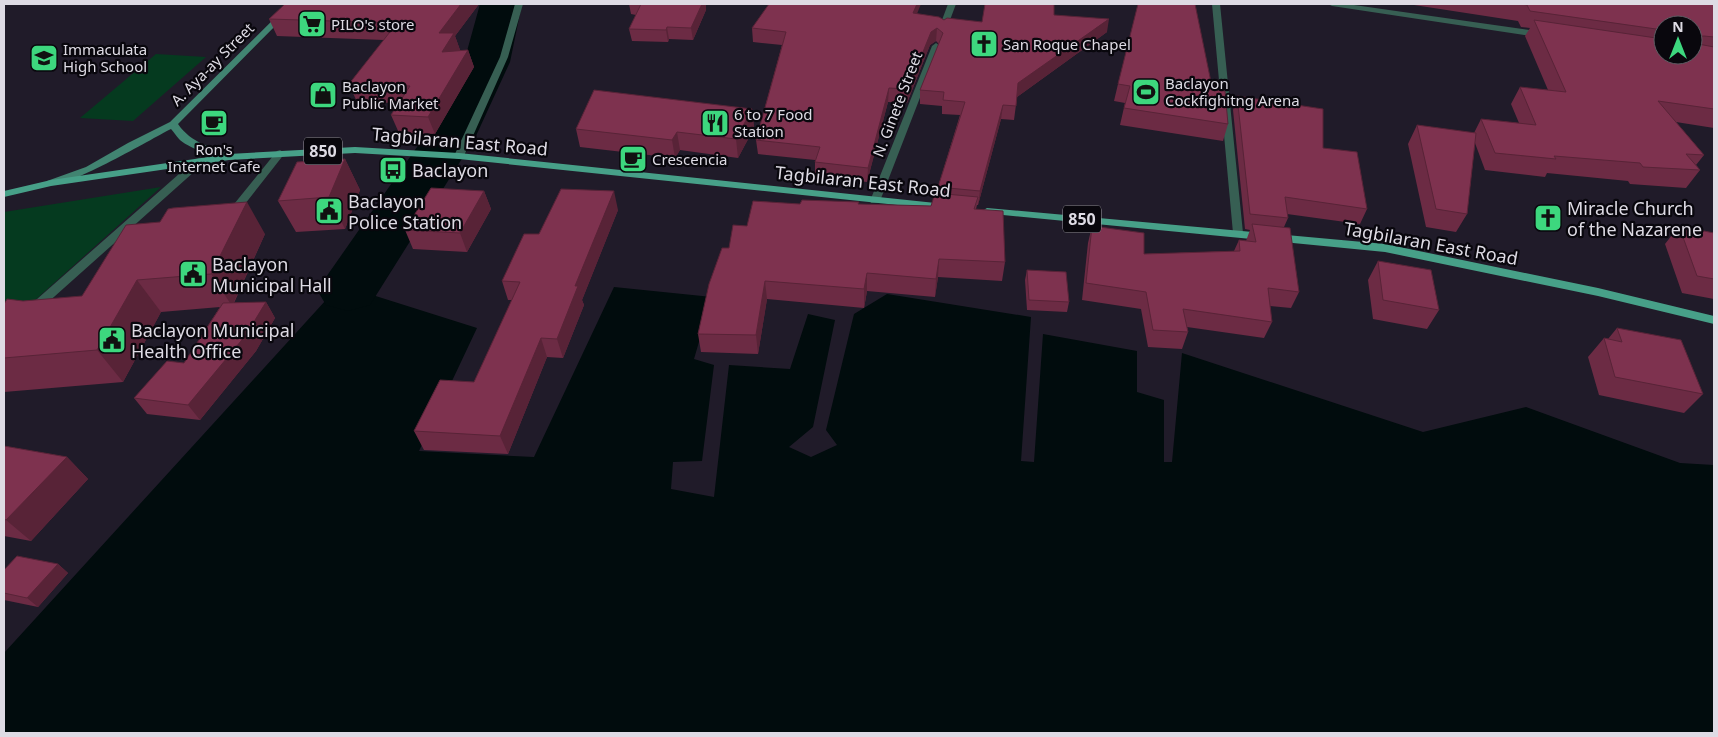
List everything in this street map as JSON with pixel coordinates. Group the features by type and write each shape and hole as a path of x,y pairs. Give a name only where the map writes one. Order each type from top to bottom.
{"main road":[{"name":"Tagbilaran East Road","path":"4,194 51,183 229,157 355,150 417,152 459,156 954,208"},
{"name":"Tagbilaran East Road","path":"973,210 1385,248 1598,292 1714,320"}],"street":[{"name":"A. Aya-ay Street","path":"51,183 90,169 131,145 173,124 293,4"},
{"path":"459,156 504,57 519,4"},
{"path":"943,28 952,4"},
{"path":"1216,4 1238,233"},
{"path":"1332,4 1557,37"},
{"name":"N. Ginete Street","path":"875,201 936,46"},
{"name":"A. Aya-ay Street","path":"173,124 183,138 205,149 229,157"},
{"path":"223,223 280,153"},
{"path":"25,317 200,161"},
{"path":"109,242 127,241"}],"green space":[{"path":"156,54 206,57 133,121 80,118"},
{"path":"161,187 4,328 4,212"}],"shaded area":[{"path":"614,287 712,297 694,359 714,365 702,461 673,462 671,489 714,497 729,365 790,369 808,314 835,320 813,427 789,447 811,457 837,445 826,430 854,314 887,294 1031,317 1021,461 1034,462 1043,334 1137,351 1137,392 1164,400 1164,462 1172,462 1182,353 1423,432 1526,407 1680,463 1714,465 1714,733 4,733 4,653 336,289 363,292 477,328 419,451 534,457"}],"building":[{"path":"285,4 461,4 439,33 454,33 442,52 468,50 428,117 391,115 410,86 349,84 397,23 269,19"},
{"path":"641,4 702,4 691,28 667,27 666,30 629,29"},
{"path":"769,4 917,4 913,13 939,17 944,20 947,18 982,22 985,4 1054,4 1054,15 1109,19 1018,83 1016,106 1003,105 980,191 938,187 965,102 943,100 944,92 920,90 943,33 937,28 931,32 908,89 889,88 868,168 815,162 820,147 756,140 786,32 752,28"},
{"path":"1138,4 1195,4 1211,82 1217,83 1217,90 1225,91 1228,124 1124,108 1130,86 1118,84"},
{"path":"1521,4 1714,4 1714,37 1703,36 1703,15 1653,15 1653,29 1530,11 1527,5"},
{"path":"1534,20 1653,38 1653,65 1703,65 1703,45 1714,47 1714,109 1658,101 1704,155 1686,154 1700,170 1643,167 1640,163 1554,156 1556,159 1495,153 1481,119 1536,125 1520,87 1566,92"},
{"path":"594,90 752,109 736,139 677,132 672,140 576,129"},
{"path":"1237,96 1323,109 1323,148 1357,152 1367,209 1285,197 1288,218 1250,214"},
{"path":"1417,125 1476,133 1467,214 1436,209"},
{"path":"345,159 329,197 278,201 297,162"},
{"path":"431,188 484,191 460,233 405,230"},
{"path":"561,189 614,191 575,286 578,286 557,339 541,338 500,436 414,431 440,380 474,382 520,282 502,281 524,234 539,234"},
{"path":"935,193 978,197 974,209 1003,211 1005,262 939,259 936,279 867,273 864,289 765,281 756,335 698,334 709,284 722,248 729,248 733,225 747,226 753,201 800,204 802,200 931,206"},
{"path":"247,202 211,274 137,280 97,350 4,358 4,304 7,299 23,301 82,296 126,225 160,222 168,209 173,208"},
{"path":"1252,224 1290,228 1299,292 1268,288 1272,322 1183,309 1188,332 1153,330 1146,292 1086,283 1092,226 1144,233 1144,254 1240,251 1239,240 1256,242"},
{"path":"1679,226 1714,233 1714,279 1697,276"},
{"path":"1378,261 1431,270 1439,310 1383,300"},
{"path":"1027,270 1066,272 1069,302 1029,300"},
{"path":"266,302 246,335 188,405 134,398 167,361 184,363 223,303"},
{"path":"1617,328 1681,340 1703,394 1615,377 1604,338 1622,342"},
{"path":"4,446 67,457 6,520 4,519"},
{"path":"17,556 58,564 27,598 4,593 4,570"}],"waterway":[{"path":"348,290 449,138 487,62 501,4"}],"place":[{"name":"PILO's store","path":"312,24"},
{"name":"San Roque Chapel","path":"984,44"},
{"name":"Immaculata High School","path":"44,58"},
{"name":"Baclayon Cockfighitng Arena","path":"1146,92"},
{"name":"Baclayon Public Market","path":"323,95"},
{"name":"Ron's Internet Cafe","path":"214,123"},
{"name":"6 to 7 Food Station","path":"715,123"},
{"name":"Crescencia","path":"633,159"},
{"name":"Baclayon","path":"393,170"},
{"name":"Baclayon Police Station","path":"329,211"},
{"name":"Miracle Church of the Nazarene","path":"1548,218"},
{"name":"Baclayon Municipal Hall","path":"193,274"},
{"name":"Baclayon Municipal Health Office","path":"112,340"}]}
